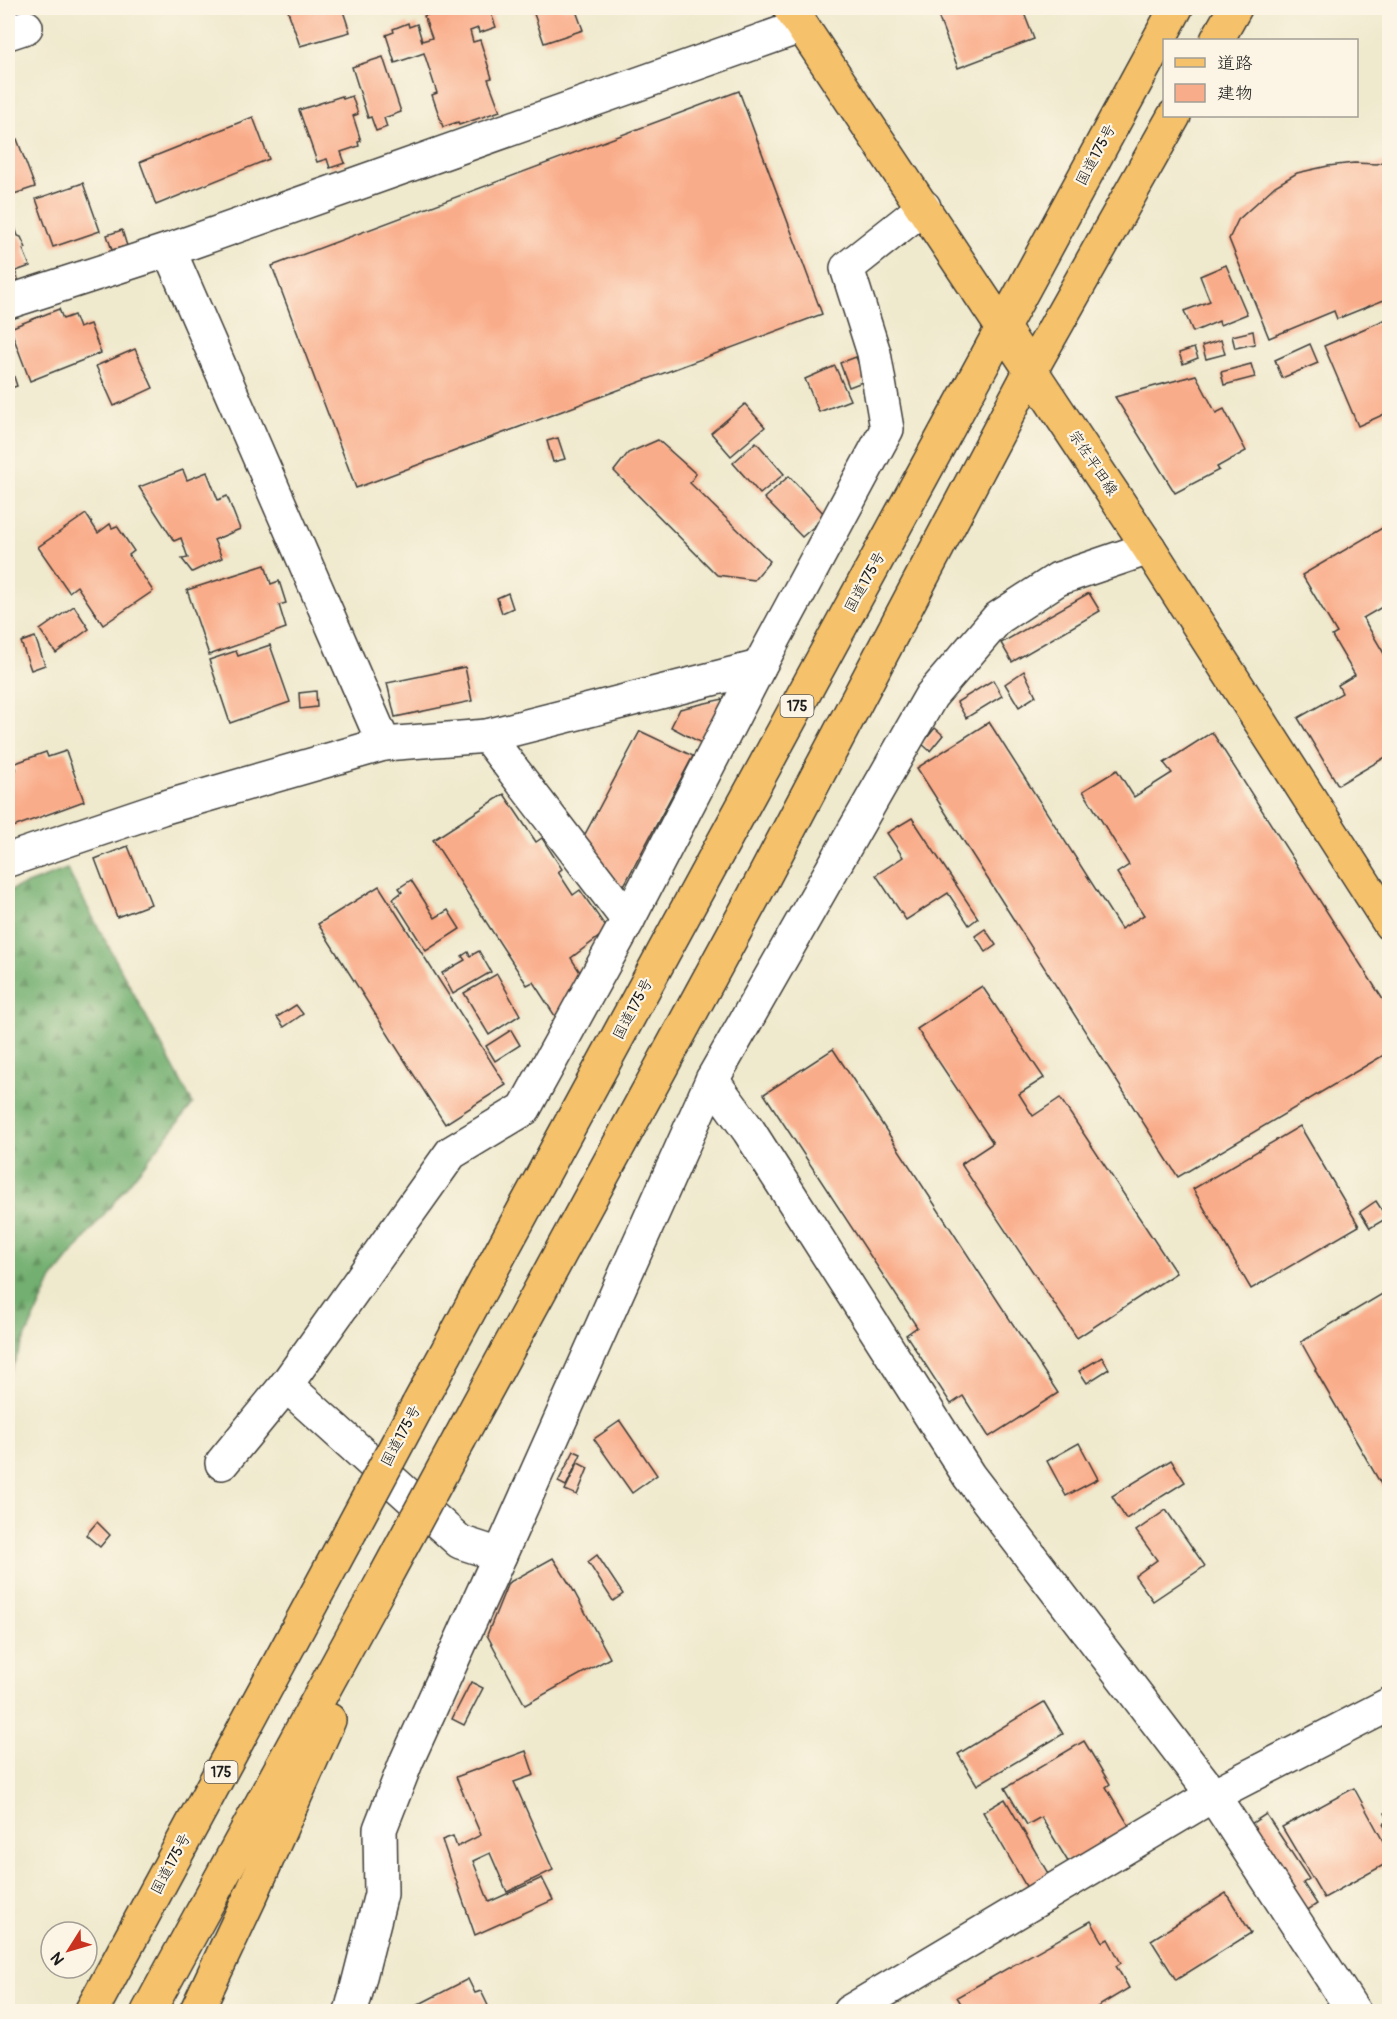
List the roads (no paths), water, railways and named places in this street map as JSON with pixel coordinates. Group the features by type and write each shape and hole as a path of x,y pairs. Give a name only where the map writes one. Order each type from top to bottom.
{"main road":[{"name":"国道175号","path":"91,2012 1176,8"},
{"path":"1217,39 1235,8"},
{"name":"宗佐平田線","path":"796,17 1149,548 1389,924"},
{"path":"196,2012 252,1893 388,1579 427,1499 754,896 1031,370 1173,117"},
{"path":"148,2012 388,1579"},
{"path":"65,2012 150,1903"}],"street":[{"path":"8,302 169,250 796,17"},
{"path":"222,1463 286,1385 451,1153 524,1109 628,920 886,429 874,353 847,268 924,207"},
{"path":"169,250 384,744"},
{"path":"351,2012 381,1894 380,1830 407,1760 712,1080 931,696 999,618 1058,579 1149,548"},
{"path":"8,860 162,808 384,744 487,736 759,667"},
{"path":"487,736 628,920"},
{"path":"712,1080 749,1131 969,1476 1213,1795 1354,2012"},
{"path":"286,1385 460,1542 500,1555"},
{"path":"849,2012 1213,1795 1389,1704"}]}
